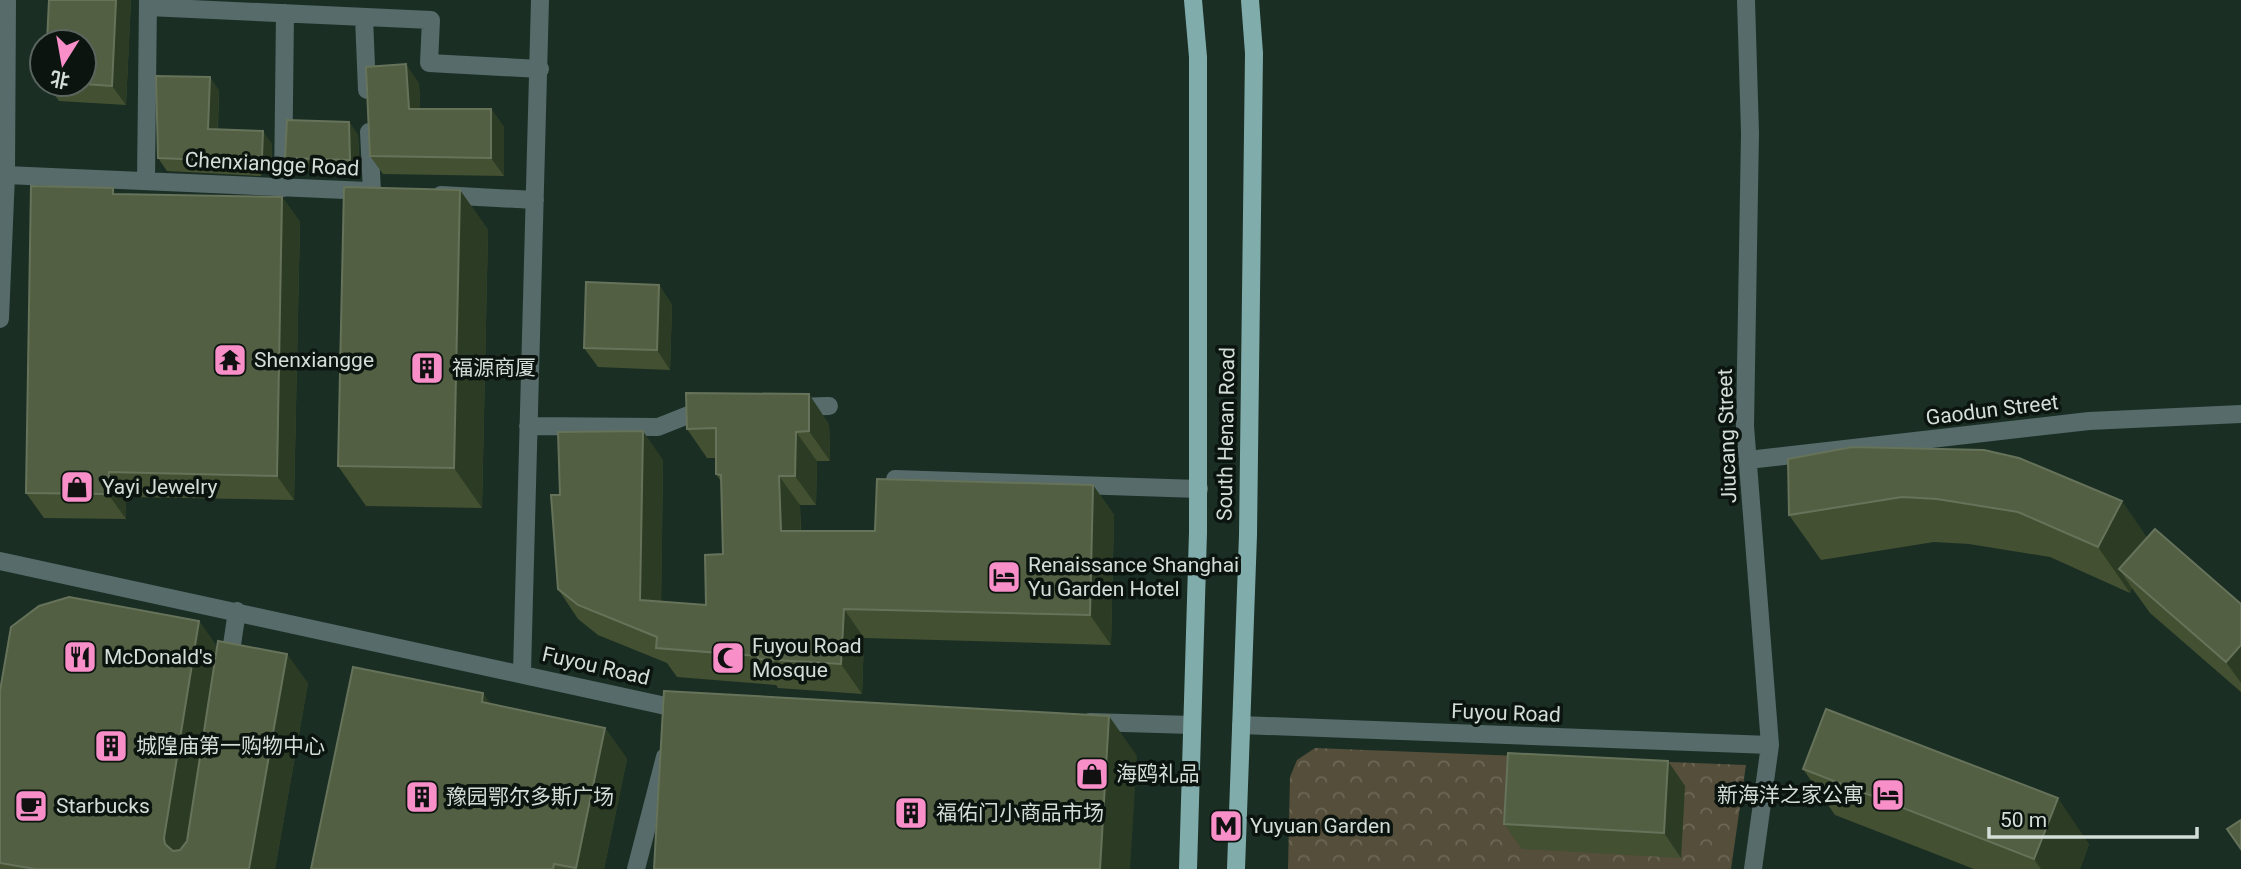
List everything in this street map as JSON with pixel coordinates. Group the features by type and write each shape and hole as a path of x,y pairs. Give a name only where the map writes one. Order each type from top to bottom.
{"main road":[{"name":"South Henan Road","path":"1188,869 1199,489 1198,71 1194,0"},
{"name":"South Henan Road","path":"1236,869 1248,535 1254,53 1250,0"}],"street":[{"path":"0,319 6,175 3,101 7,0"},
{"path":"522,672 540,0"},
{"name":"Jiucang Street","path":"1745,0 1750,133 1745,426 1770,745 1754,869"},
{"path":"146,181 148,4 431,20 429,64 540,68"},
{"path":"283,188 285,13"},
{"name":"Chenxiangge Road","path":"6,175 379,192 368,113 364,17"},
{"path":"426,194 535,200"},
{"path":"779,407 829,406"},
{"path":"528,426 658,427 703,408 728,407"},
{"name":"Gaodun Street","path":"1748,460 2089,421 2241,414"},
{"path":"895,479 1199,489"},
{"name":"Fuyou Road","path":"0,561 522,672 675,723 706,710"},
{"path":"226,679 237,611"},
{"path":"1067,721 1192,725"},
{"path":"636,869 675,723"},
{"name":"Fuyou Road","path":"1241,725 1770,745"}],"green space":[{"path":"1315,748 1746,765 1731,869 1288,869 1290,777 1297,760"}],"building":[{"path":"49,0 116,0 112,86 98,85 98,28 48,28"},
{"path":"406,64 409,109 491,109 491,158 370,156 366,67"},
{"path":"156,76 210,77 208,129 263,131 262,157 252,156 252,162 158,158"},
{"path":"287,120 349,122 350,160 285,158"},
{"path":"31,186 113,188 113,194 282,197 277,476 109,472 108,494 26,493"},
{"name":"福源商厦","path":"344,187 460,190 454,468 338,466"},
{"path":"586,282 659,285 657,350 584,348"},
{"path":"686,393 809,394 809,431 796,432 795,476 779,476 781,531 875,531 877,479 1093,485 1090,615 844,609 841,664 758,659 758,656 656,648 657,637 578,605 558,589 551,495 560,495 558,432 643,431 640,600 706,605 705,555 723,554 721,475 716,474 716,428 687,429"},
{"path":"1852,447 1984,450 2019,458 2122,501 2098,547 2018,512 1937,499 1902,497 1789,515 1788,459"},
{"path":"2155,529 2241,604 2241,645 2226,662 2119,569"},
{"name":"城隍庙第一购物中心","path":"69,597 199,621 164,838 165,844 173,851 180,850 187,841 218,641 287,654 249,869 35,869 0,863 0,691 11,627 39,606"},
{"path":"353,667 483,693 482,702 605,728 576,868 554,864 553,869 311,869"},
{"name":"福佑门小商品市场","path":"664,691 1109,716 1100,869 654,869"},
{"path":"1826,709 2058,798 2034,859 1803,769"},
{"path":"1508,753 1668,761 1664,833 1504,824"},
{"path":"2241,820 2241,849 2227,829"}],"place":[{"name":"Shenxiangge","path":"230,360"},
{"name":"福源商厦","path":"427,368"},
{"name":"Yayi Jewelry","path":"77,487"},
{"name":"Renaissance Shanghai Yu Garden Hotel","path":"1004,577"},
{"name":"McDonald's","path":"80,657"},
{"name":"Fuyou Road Mosque","path":"728,658"},
{"name":"城隍庙第一购物中心","path":"111,746"},
{"name":"海鸥礼品","path":"1092,774"},
{"name":"新海洋之家公寓","path":"1888,795"},
{"name":"豫园鄂尔多斯广场","path":"422,797"},
{"name":"Starbucks","path":"31,806"},
{"name":"福佑门小商品市场","path":"911,813"},
{"name":"Yuyuan Garden","path":"1226,826"}]}
